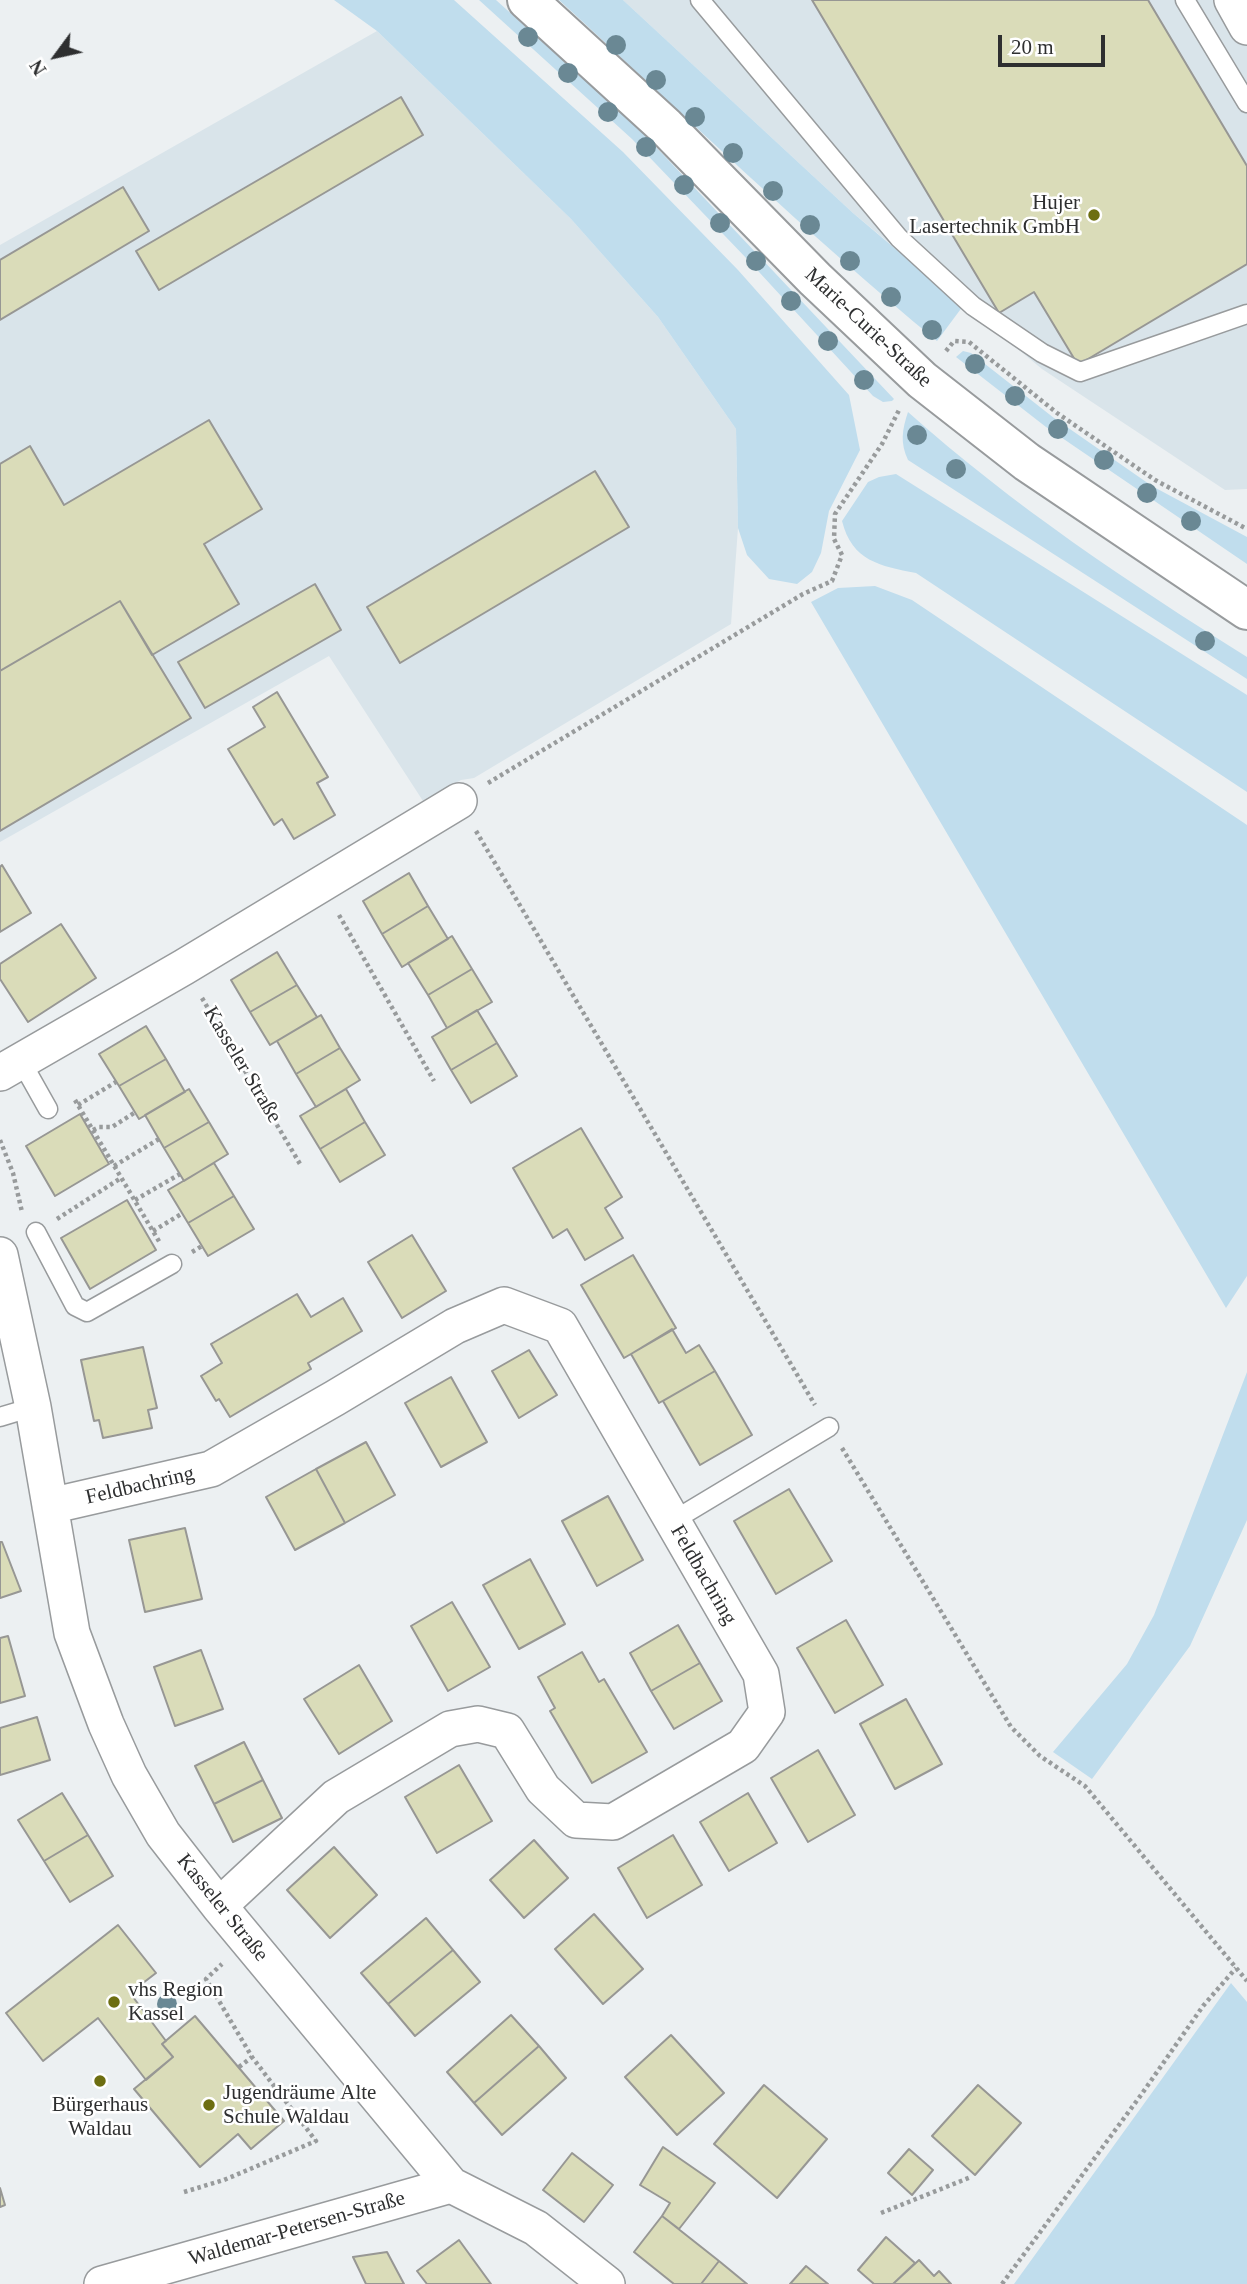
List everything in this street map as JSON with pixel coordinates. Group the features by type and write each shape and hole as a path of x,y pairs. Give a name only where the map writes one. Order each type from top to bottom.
{"street":[{"name":"Marie-Curie-Straße","path":"527,0 665,126 815,279 922,380 1027,462 1247,610"},
{"path":"1231,0 1247,27"},
{"path":"22,1061 459,801"},
{"name":"Kasseler Straße","path":"0,1255 33,1407 72,1633 129,1775 163,1834 219,1906 452,2185 536,2228 607,2284"},
{"name":"Feldbachring","path":"50,1506 211,1469 455,1326 504,1305 560,1326 761,1674 767,1712 743,1746 614,1822 576,1820 543,1789 507,1731 478,1724 450,1729 336,1797 219,1906"},
{"name":"Waldemar-Petersen-Straße","path":"102,2284 452,2185"}],"lane":[{"path":"700,0 899,238 973,306 1042,353 1080,372 1247,314"},
{"path":"1185,0 1247,103"},
{"path":"22,1061 48,1109"},
{"path":"36,1232 75,1306 87,1312 172,1264"},
{"path":"0,1417 33,1407"},
{"path":"671,1521 829,1427"}],"path":[{"path":"969,342 1057,413 1155,480 1247,529"},
{"path":"459,801 803,594 832,581 842,555 834,538 835,514 882,444"},
{"path":"321,884 434,1081"},
{"name":"Kasseler Straße","path":"184,967 300,1164"},
{"path":"22,1061 78,1105 172,1264 202,1246"},
{"path":"78,1105 116,1082"},
{"path":"93,1130 112,1127 134,1113"},
{"path":"114,1166 159,1139"},
{"path":"135,1200 180,1174"},
{"path":"36,1232 121,1178"},
{"path":"153,1231 183,1213"},
{"path":"184,2192 224,2180 316,2141 252,2057 205,1979 226,1962"},
{"path":"1002,2284 1203,2006 1236,1968"},
{"path":"239,2067 252,2057"},
{"path":"881,2213 971,2177"}],"shaded area":[{"path":"334,0 454,0 623,152 738,270 849,395 860,450 829,511 821,553 812,572 797,584 769,579 747,555 738,528 736,429 658,317 571,219 377,31"},
{"path":"479,0 496,0 639,129 894,399 883,402 873,396 632,139"},
{"path":"559,0 623,0 853,213 963,306 937,341 793,216"},
{"path":"623,0 1247,0 1247,489 1225,490 1042,369 853,213"},
{"path":"377,31 571,219 658,317 736,429 738,528 731,624 474,778 461,780 423,801 329,656 0,842 0,245"},
{"path":"963,351 971,353 1054,418 1152,486 1247,537 1247,564 1046,427 956,357"},
{"path":"908,412 988,479 1072,542 1247,657 1247,679 908,460 903,436"},
{"path":"896,474 1247,695 1247,792 916,573 879,564 860,553 853,545 842,521 868,482"},
{"path":"875,586 912,600 1247,825 1247,1276 1226,1308 811,602 838,588"},
{"path":"1247,1372 1247,1520 1190,1646 1092,1779 1053,1752 1127,1664 1154,1615"},
{"path":"1231,1983 1247,2002 1247,2284 1014,2284"}],"building":[{"name":"Hujer Lasertechnik GmbH","path":"812,0 1148,0 1247,166 1247,264 1078,365 1034,292 999,313"},
{"path":"401,97 423,135 159,290 136,251"},
{"path":"123,187 149,231 0,320 0,260"},
{"path":"209,420 262,509 204,544 239,604 152,655 120,601 0,671 0,464 30,446 64,505"},
{"path":"595,471 629,527 400,663 367,607"},
{"path":"315,584 341,630 205,708 178,662"},
{"path":"120,601 191,718 0,831 0,671"},
{"path":"277,692 328,777 317,783 335,815 294,839 282,819 274,825 228,749 265,727 253,707"},
{"path":"2,865 31,913 0,932 0,867"},
{"path":"409,873 428,906 382,934 363,901"},
{"path":"428,906 448,939 402,967 382,934"},
{"path":"61,924 96,978 28,1022 0,979 0,964"},
{"path":"452,936 472,969 428,995 408,963"},
{"path":"277,952 297,985 250,1012 231,980"},
{"path":"472,969 492,1002 447,1028 428,995"},
{"path":"297,985 317,1017 270,1045 250,1012"},
{"path":"477,1010 497,1043 451,1070 432,1037"},
{"path":"321,1015 340,1048 296,1074 277,1041"},
{"path":"146,1026 166,1059 119,1086 99,1054"},
{"path":"497,1043 517,1076 471,1103 451,1070"},
{"path":"340,1048 360,1080 316,1107 296,1074"},
{"path":"166,1059 185,1092 139,1119 119,1086"},
{"path":"189,1089 209,1122 164,1148 145,1115"},
{"path":"346,1089 365,1122 320,1149 300,1116"},
{"path":"80,1114 109,1164 55,1196 26,1146"},
{"path":"209,1122 228,1154 184,1181 164,1148"},
{"path":"365,1122 385,1155 340,1182 320,1149"},
{"path":"581,1128 622,1197 605,1208 623,1238 585,1260 567,1229 553,1238 513,1168"},
{"path":"214,1163 234,1196 188,1223 168,1190"},
{"path":"234,1196 254,1229 208,1256 188,1223"},
{"path":"127,1200 156,1250 90,1289 61,1238"},
{"path":"412,1235 446,1291 402,1318 368,1262"},
{"path":"633,1255 676,1328 624,1358 581,1285"},
{"path":"297,1294 311,1317 343,1298 362,1331 308,1363 311,1369 230,1417 219,1399 216,1401 201,1376 222,1363 211,1344"},
{"path":"672,1329 686,1353 699,1345 715,1371 659,1403 631,1354"},
{"path":"143,1347 157,1408 148,1410 152,1428 103,1438 99,1420 94,1421 81,1360"},
{"path":"529,1350 557,1395 519,1418 492,1371"},
{"path":"715,1371 752,1435 700,1465 663,1401"},
{"path":"451,1377 487,1442 441,1467 405,1403"},
{"path":"366,1442 395,1495 345,1523 316,1469"},
{"path":"316,1469 345,1523 295,1550 266,1497"},
{"path":"789,1489 832,1561 776,1594 734,1521"},
{"path":"608,1496 643,1560 597,1586 562,1521"},
{"path":"185,1528 202,1599 145,1612 129,1540"},
{"path":"0,1542 21,1591 0,1598"},
{"path":"530,1559 565,1624 519,1649 483,1585"},
{"path":"452,1602 490,1667 448,1691 411,1626"},
{"path":"846,1620 883,1685 835,1713 797,1648"},
{"path":"678,1625 700,1663 651,1691 630,1653"},
{"path":"8,1636 25,1696 0,1703 0,1638"},
{"path":"201,1650 223,1709 175,1726 154,1667"},
{"path":"582,1652 599,1682 604,1679 647,1752 592,1783 550,1711 555,1708 538,1677"},
{"path":"700,1663 722,1701 674,1729 651,1691"},
{"path":"359,1665 392,1721 339,1754 304,1699"},
{"path":"906,1699 942,1764 895,1789 860,1724"},
{"path":"37,1717 50,1760 0,1775 0,1728"},
{"path":"244,1742 263,1780 214,1804 195,1766"},
{"path":"818,1750 855,1815 808,1842 771,1778"},
{"path":"459,1765 492,1821 437,1853 405,1797"},
{"path":"263,1780 282,1818 233,1842 214,1804"},
{"path":"62,1793 88,1835 44,1861 18,1820"},
{"path":"748,1793 777,1843 729,1871 700,1822"},
{"path":"88,1835 113,1876 70,1902 44,1861"},
{"path":"673,1835 702,1885 647,1918 618,1868"},
{"path":"534,1840 568,1878 524,1918 490,1880"},
{"path":"334,1847 377,1895 330,1938 287,1890"},
{"path":"594,1914 643,1969 603,2004 555,1949"},
{"path":"426,1918 453,1950 388,2004 361,1973"},
{"path":"118,1925 156,1973 130,1993 166,2041 162,2044 173,2057 146,2080 98,2018 43,2061 6,2013"},
{"path":"453,1950 480,1982 415,2036 388,2004"},
{"path":"511,2015 539,2046 474,2103 447,2072"},
{"name":"Jugendräume Alte Schule Waldau","path":"195,2016 284,2121 251,2149 238,2134 200,2167 134,2089 173,2057 162,2044"},
{"path":"671,2035 724,2093 677,2135 625,2077"},
{"path":"539,2046 566,2078 502,2135 474,2103"},
{"path":"764,2085 827,2139 777,2198 714,2144"},
{"path":"978,2085 1021,2123 975,2175 932,2136"},
{"path":"663,2147 715,2183 679,2229 662,2216 670,2203 640,2185"},
{"path":"909,2149 933,2170 912,2195 888,2173"},
{"path":"572,2153 613,2185 584,2222 543,2190"},
{"path":"0,2188 5,2205 0,2207"},
{"path":"662,2216 719,2261 701,2284 674,2284 634,2252"},
{"path":"886,2237 915,2263 893,2284 874,2284 858,2270"},
{"path":"459,2240 491,2284 427,2284 417,2271"},
{"path":"387,2252 404,2284 366,2284 353,2257"},
{"path":"919,2260 934,2276 939,2271 951,2284 893,2284"},
{"path":"719,2261 747,2284 701,2284"},
{"path":"806,2266 828,2284 790,2284"}],"place":[{"name":"Hujer Lasertechnik GmbH","path":"1094,215"},
{"name":"vhs Region Kassel","path":"114,2002"},
{"name":"Bürgerhaus Waldau","path":"100,2081"},
{"name":"Jugendräume Alte Schule Waldau","path":"209,2105"}]}
